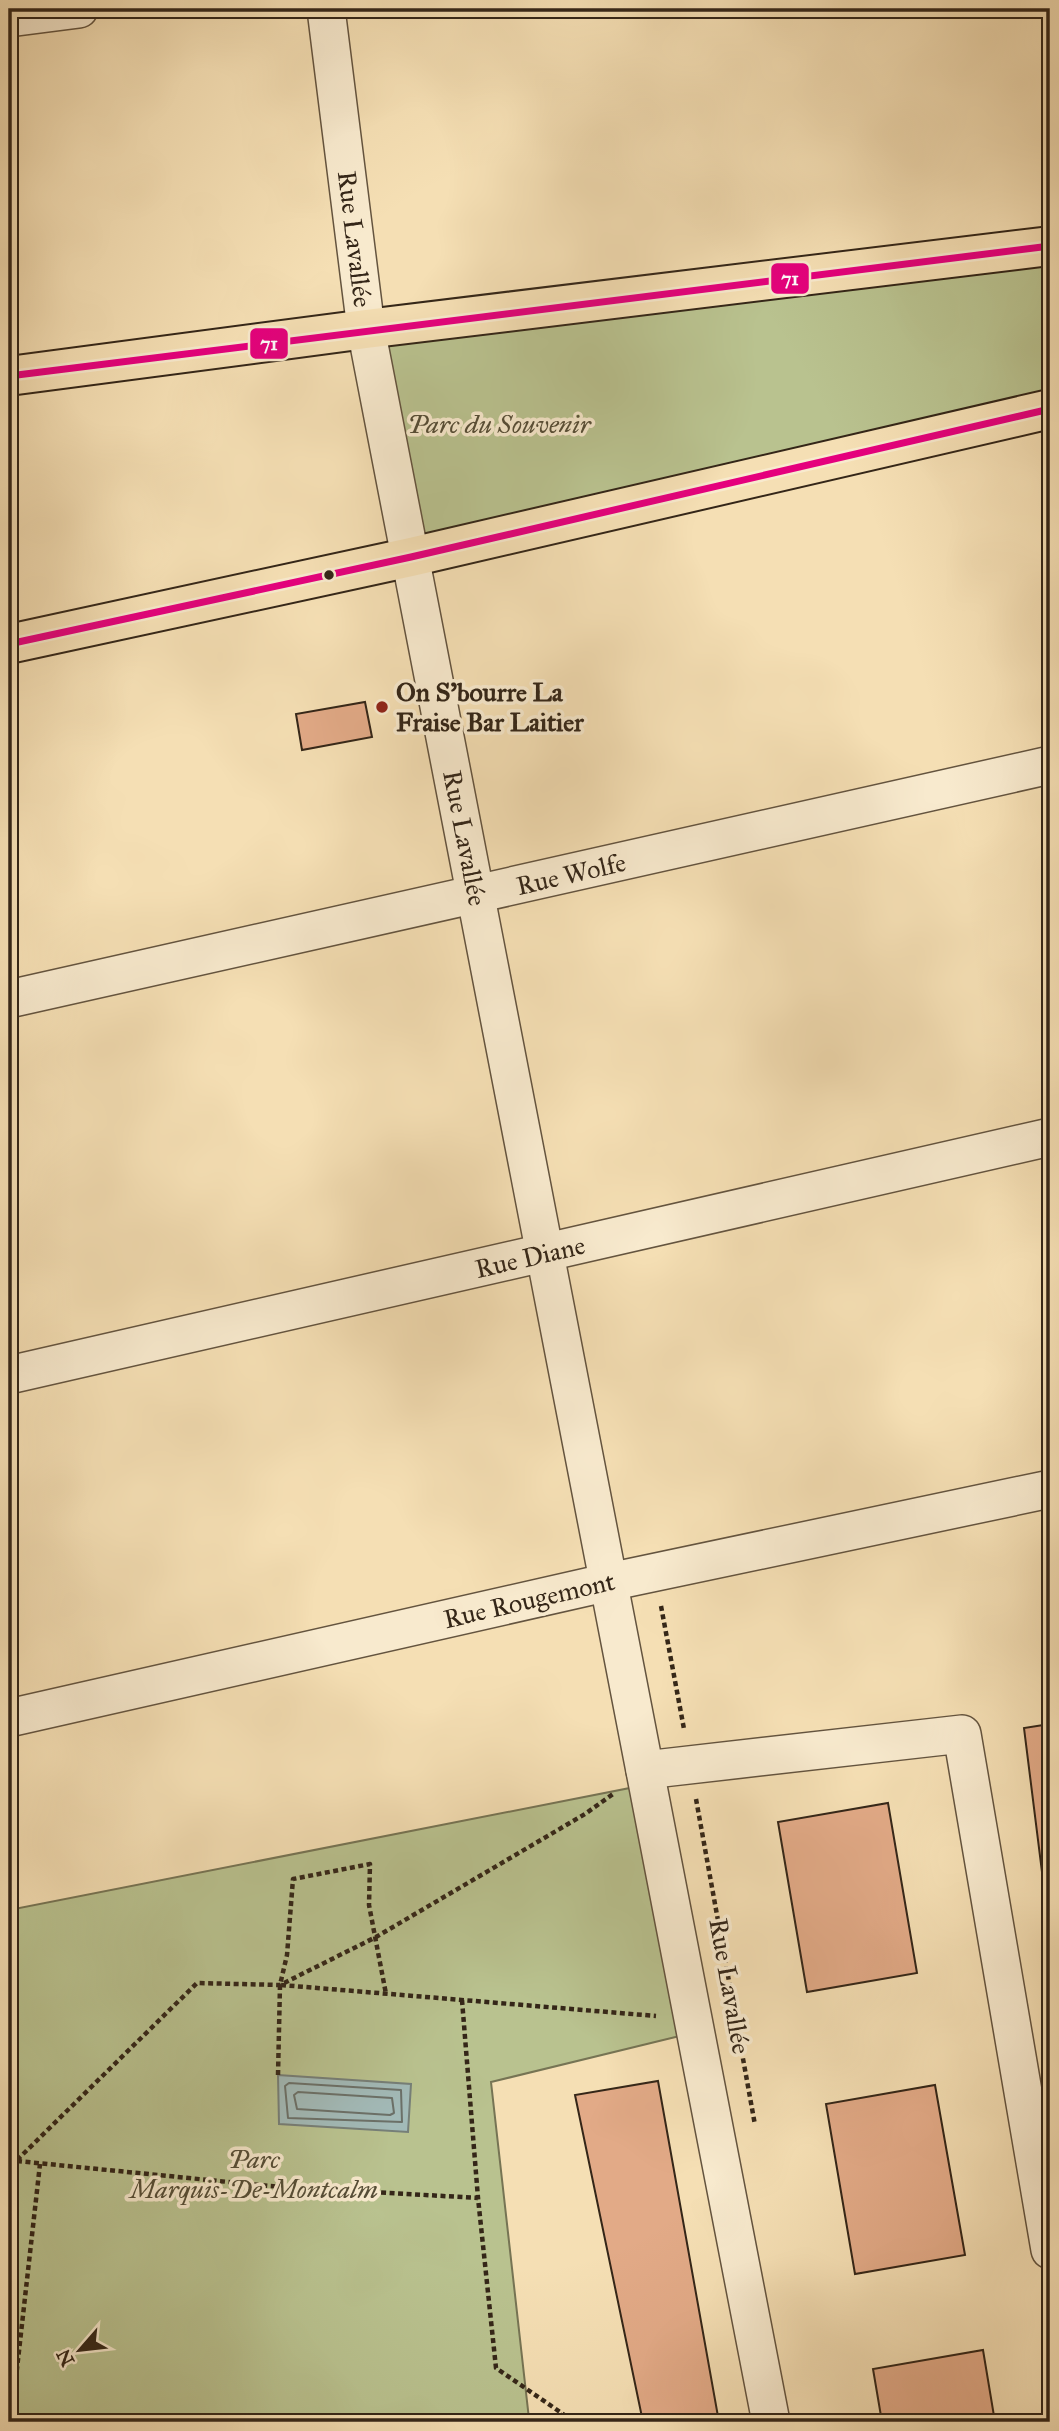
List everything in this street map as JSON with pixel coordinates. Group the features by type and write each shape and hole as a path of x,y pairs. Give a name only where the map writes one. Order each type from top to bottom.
{"main road":[{"path":"9,376 366,329 1050,246"},
{"path":"9,644 411,557 1050,409"}],"street":[{"path":"9,18 79,9"},
{"name":"Rue Lavallée","path":"326,9 366,329 771,2422"},
{"name":"Rue Wolfe","path":"9,999 1050,765"},
{"name":"Rue Diane","path":"9,1375 1050,1137"},
{"name":"Rue Rougemont","path":"9,1718 609,1582 1050,1489"},
{"path":"645,1770 962,1734 1050,2250"}],"path":[{"name":"Rue Lavallée","path":"609,1582 661,1606 756,2134"},
{"path":"280,1985 376,1937 585,1814 645,1770"},
{"path":"278,2075 280,1985 287,1955 293,1880 370,1864 369,1906 386,1994"},
{"path":"16,2161 197,1983 280,1985 693,2020"},
{"path":"462,2000 478,2198 496,2368 562,2414 555,2422"},
{"path":"9,2161 270,2186 478,2198"},
{"path":"11,2422 40,2164"}],"green space":[{"name":"Parc du Souvenir","path":"1050,246 1050,409 411,557 366,329"},
{"name":"Parc Marquis-De-Montcalm","path":"635,1787 696,2032 491,2082 529,2419 514,2422 9,2422 9,1910"}],"water":[{"path":"278,2075 411,2084 408,2132 279,2124"}],"building":[{"path":"365,702 372,737 302,750 296,714"},
{"path":"1050,1724 1050,1936 1024,1728"},
{"path":"888,1803 917,1973 807,1992 778,1822"},
{"path":"658,2081 719,2422 643,2422 575,2095"},
{"path":"935,2085 965,2255 855,2274 826,2104"},
{"path":"983,2350 995,2422 882,2422 873,2369"}],"transit line":[{"name":"71","path":"9,376 1050,246"},
{"name":"71","path":"9,644 411,557 1050,409"}],"place":[{"name":"On S'bourre La Fraise Bar Laitier","path":"382,707"}]}
